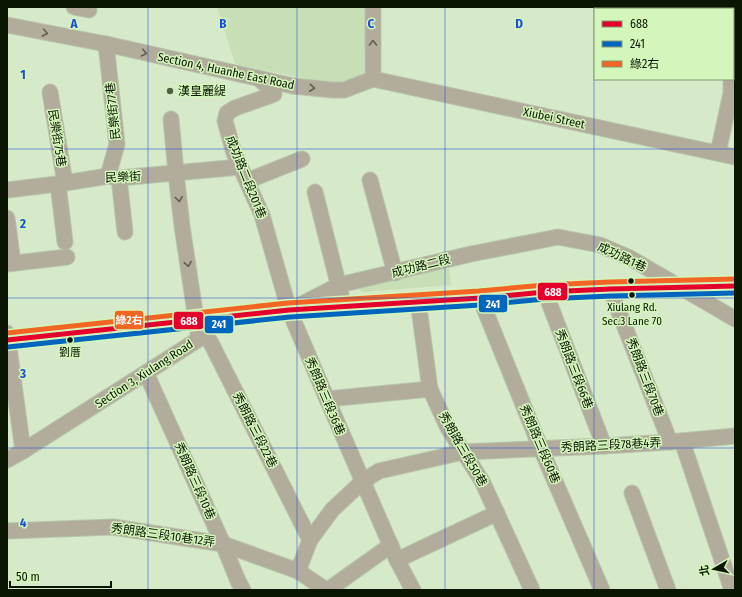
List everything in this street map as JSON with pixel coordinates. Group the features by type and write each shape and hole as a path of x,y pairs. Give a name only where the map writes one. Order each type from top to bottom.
{"street":[{"path":"74,7 89,10"},
{"path":"373,7 374,78"},
{"name":"Section 4, Huanhe East Road","path":"7,25 106,44 293,86 344,90 374,78"},
{"name":"民樂街77巷","path":"106,44 117,144 113,177"},
{"name":"成功路二段201巷","path":"258,78 274,92 274,94 235,108 227,113 225,121 234,153 262,215 289,310"},
{"name":"Xiubei Street","path":"374,78 735,157"},
{"path":"718,153 731,93 731,80"},
{"name":"民樂街75巷","path":"50,92 66,242"},
{"path":"171,120 182,226 197,320"},
{"path":"247,181 302,159"},
{"name":"民樂街","path":"7,188 61,184 113,177 240,167"},
{"path":"113,177 125,232"},
{"path":"370,180 395,272"},
{"path":"315,192 344,306"},
{"path":"7,218 10,264 67,257"},
{"name":"成功路二段","path":"289,310 339,285 471,254 558,237"},
{"name":"成功路1巷","path":"558,237 600,245 630,258 735,319"},
{"path":"23,451 7,338 289,310 344,306 480,298 545,292 735,286"},
{"name":"秀朗路三段70巷","path":"610,289 676,441 732,590"},
{"name":"秀朗路三段66巷","path":"545,292 604,446"},
{"name":"秀朗路三段60巷","path":"480,298 541,449 602,590"},
{"name":"秀朗路三段50巷","path":"418,301 430,389 448,428 482,481 497,513 528,589"},
{"name":"秀朗路三段36巷","path":"289,310 397,560 413,590"},
{"name":"Section 3, Xiulang Road","path":"7,460 199,339 197,320"},
{"name":"秀朗路三段22巷","path":"197,320 211,343 310,540"},
{"name":"秀朗路三段10巷","path":"146,373 223,544 239,587"},
{"path":"327,399 430,389"},
{"name":"秀朗路三段78巷4弄","path":"298,571 310,540 332,510 363,481 379,470 463,452 604,446 735,436"},
{"path":"632,493 668,590"},
{"path":"397,560 497,513"},
{"name":"秀朗路三段10巷12弄","path":"7,531 113,527 223,544 298,571 327,590"},
{"path":"327,590 391,545"}],"green space":[{"path":"217,7 366,7 364,76 342,83 331,84 235,64"},
{"path":"449,268 451,285 364,292 360,291 359,289 362,285"}],"transit line":[{"name":"綠2右","path":"7,333 288,303 479,291 545,285 735,279"},
{"name":"688","path":"7,340 289,310 480,298 545,292 735,286"},
{"name":"241","path":"8,347 290,317 480,305 545,299 735,293"}],"place":[{"name":"漢皇麗緹","path":"170,91"},
{"name":"Xiulang Rd. Sec.3 Lane 70","path":"632,295"},
{"name":"劉厝","path":"70,340"}]}
